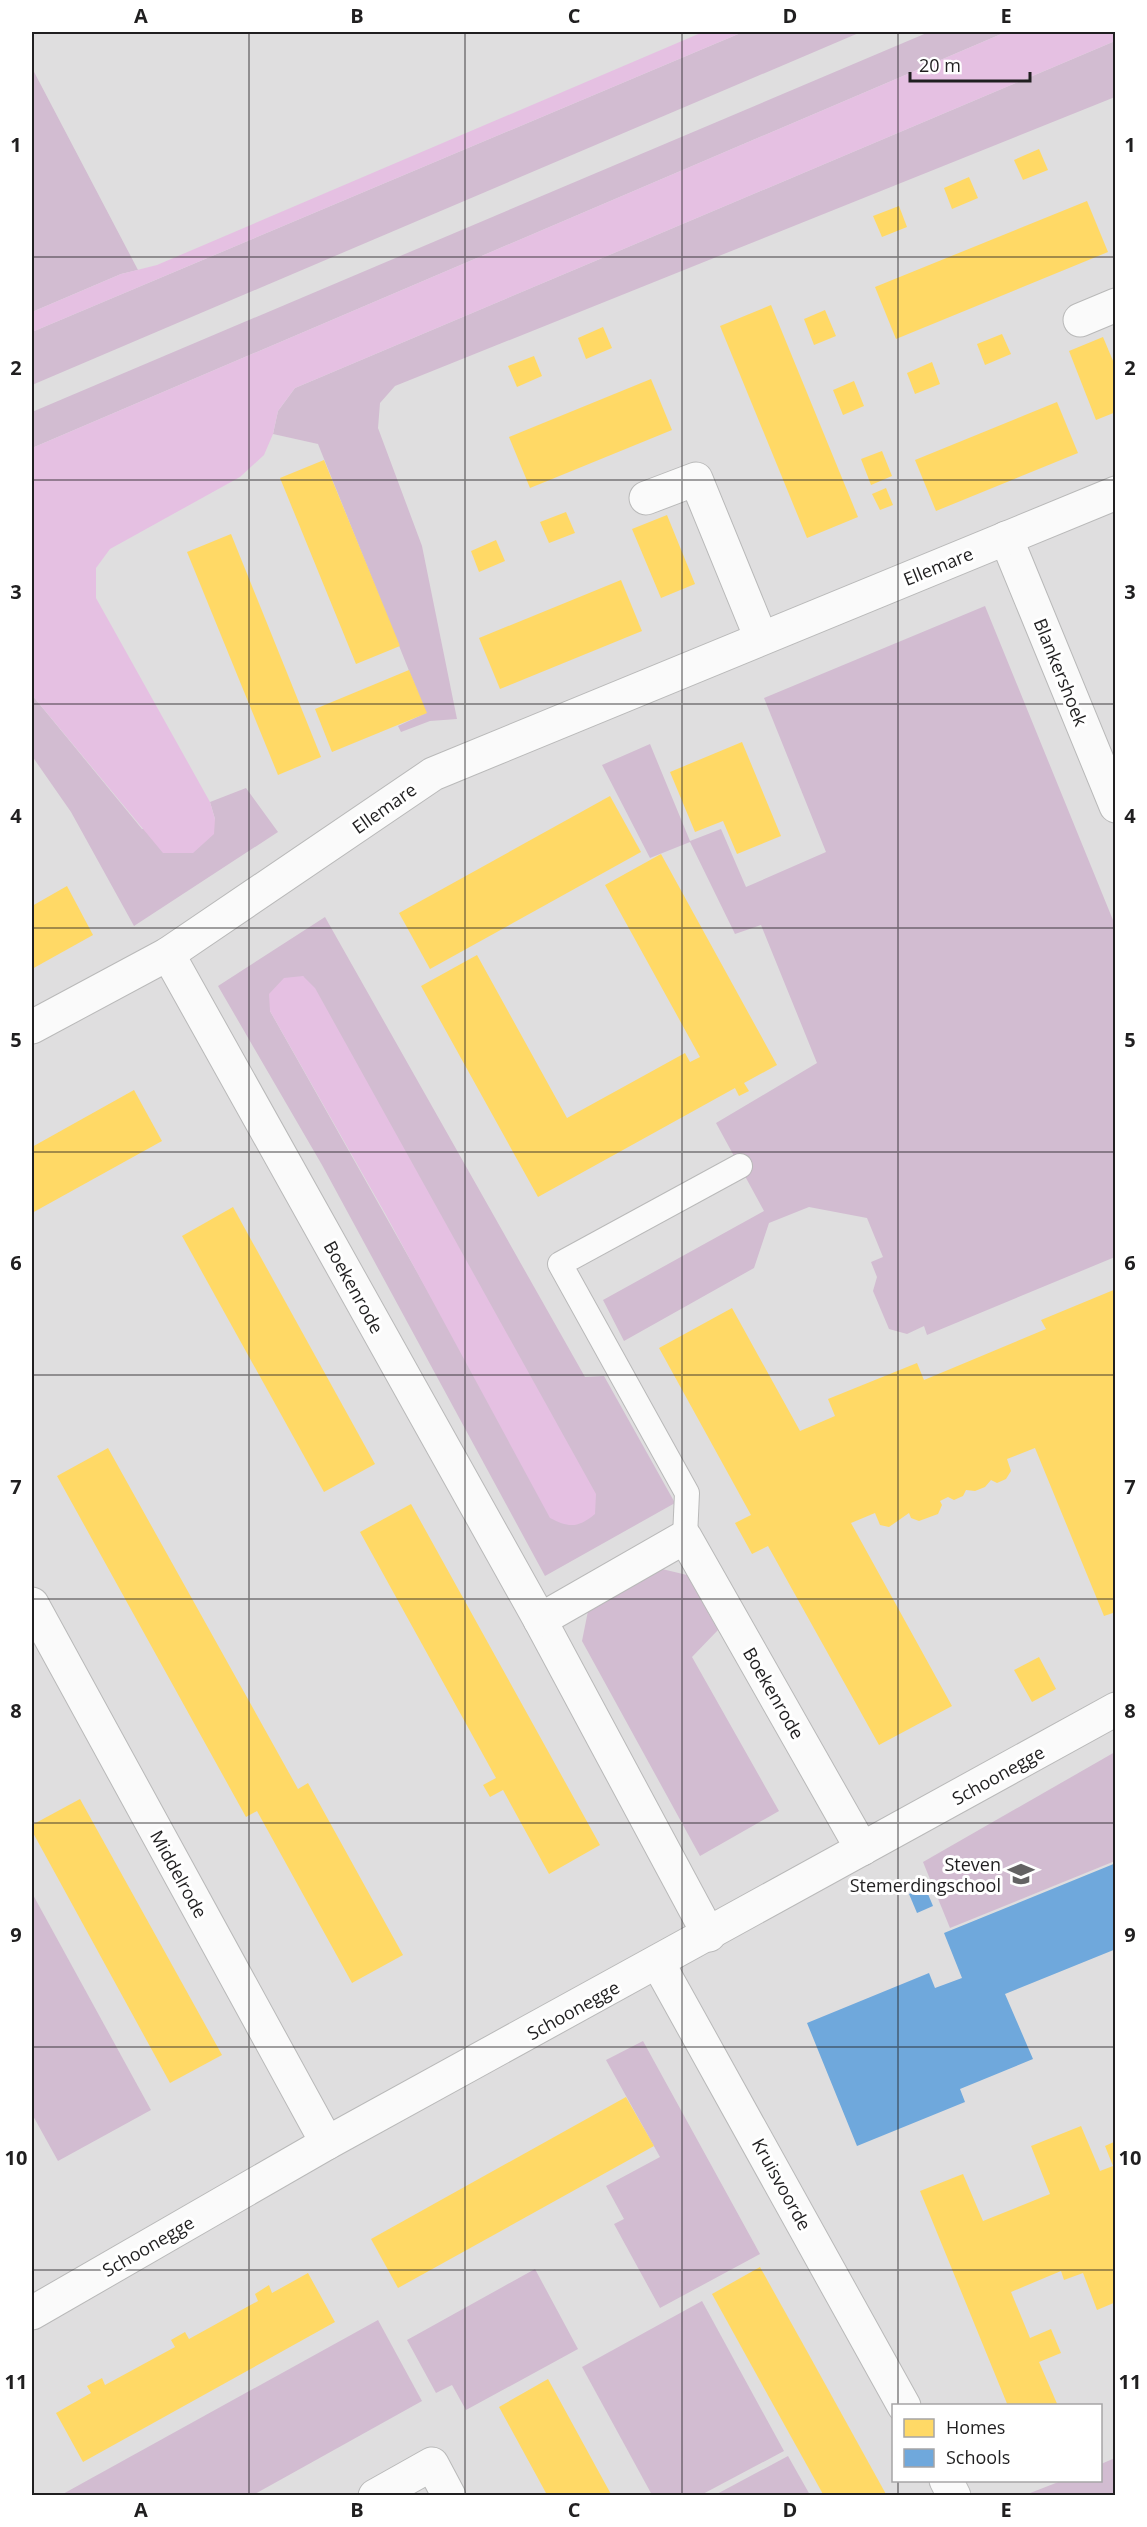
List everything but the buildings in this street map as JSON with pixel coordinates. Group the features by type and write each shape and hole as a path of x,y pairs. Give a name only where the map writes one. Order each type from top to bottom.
{"street":[{"path":"1080,320 1116,305"},
{"path":"646,498 696,479 761,638"},
{"name":"Ellemare","path":"32,1027 168,954 433,774 1116,493"},
{"name":"Blankershoek","path":"1006,538 1116,806"},
{"name":"Boekenrode","path":"168,954 540,1620 709,1935"},
{"path":"540,1620 685,1537"},
{"name":"Boekenrode","path":"685,1537 862,1849"},
{"name":"Middelrode","path":"32,1604 327,2143"},
{"name":"Schoonegge","path":"32,2313 327,2143 709,1935 1116,1709"},
{"name":"Kruisvoorde","path":"658,1963 903,2404"},
{"path":"375,2496 432,2464 449,2496"},
{"path":"947,2482 954,2496"}],"lane":[{"path":"685,1537 687,1493 560,1264 740,1166"}],"shaded area":[{"path":"703,32 743,32 32,332 32,312 121,274 157,265"},
{"path":"743,32 861,32 32,385 32,332"},
{"path":"929,32 1006,32 32,448 32,412"},
{"path":"1006,32 1115,32 1115,41 295,388 278,411 273,434 264,455 240,477 110,549 96,568 96,598 210,802 215,819 214,834 193,853 163,853 32,695 32,448"},
{"path":"1115,41 1115,97 395,386 380,403 378,428 422,546 457,719 430,721 401,732 398,726 426,713 318,444 273,434 278,411 295,388"},
{"path":"32,68 138,270 121,274 32,312"},
{"path":"985,606 1115,925 1115,1257 927,1335 924,1326 907,1334 889,1329 873,1291 877,1277 871,1262 883,1257 867,1218 809,1207 769,1223 754,1268 624,1341 603,1300 764,1211 716,1123 817,1063 761,925 735,934 690,842 650,858 602,765 650,744 690,841 721,829 746,887 826,852 764,698"},
{"path":"32,695 142,829 215,819 210,802 246,788 278,832 134,926 71,812 32,756"},
{"path":"325,917 585,1377 604,1376 675,1503 545,1576 322,1165 218,986","holes":["303,976 443,1318 270,1011"]},
{"path":"303,976 315,988 596,1494 595,1514 583,1522 568,1525 550,1518 386,1215 270,1011 269,994 284,978"},
{"path":"662,1569 687,1575 718,1630 692,1657 779,1811 700,1856 582,1641 588,1611"},
{"path":"1115,1752 1115,1861 950,1928 923,1862"},
{"path":"32,1893 151,2110 58,2161 32,2114"},
{"path":"643,2041 760,2254 660,2308 614,2224 624,2219 606,2186 660,2157 606,2060"},
{"path":"535,2269 578,2349 466,2410 452,2385 436,2393 407,2340"},
{"path":"702,2301 784,2451 701,2495 652,2495 582,2367"},
{"path":"378,2320 422,2401 253,2495 61,2495"},
{"path":"788,2456 810,2495 715,2495"},
{"path":"1115,2458 1115,2495 1025,2495 1058,2482 1102,2482 1102,2464"}],"place":[{"name":"Steven Stemerdingschool","path":"1021,1874"}]}
